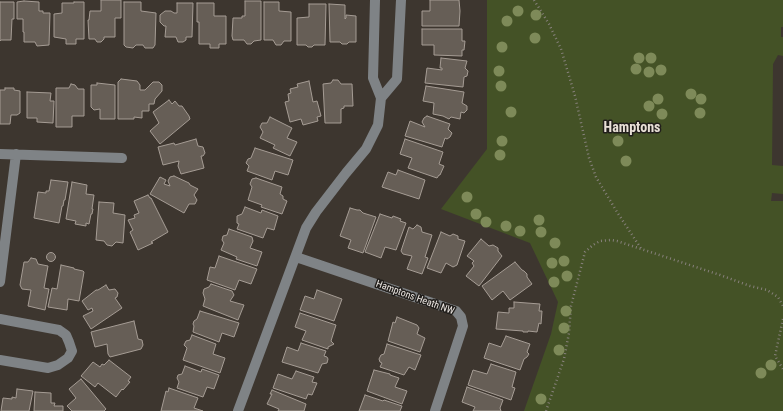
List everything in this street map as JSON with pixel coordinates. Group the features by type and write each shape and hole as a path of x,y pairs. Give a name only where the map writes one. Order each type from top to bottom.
{"street":[{"path":"238,411 306,228 316,212 366,149 378,125 381,98 373,78 375,0"},
{"path":"381,98 397,79 401,0"},
{"path":"0,154 122,158"},
{"path":"0,282 16,154"},
{"name":"Hamptons Heath NW","path":"296,257 456,311 461,317 463,326 435,411"},
{"path":"0,318 59,330 66,335 72,351 68,358 58,365 48,368 0,360"}],"path":[{"path":"534,0 549,24 561,49 575,96 589,158 596,177 642,251"},
{"path":"546,411 564,359 569,333 571,306 585,252 600,241 616,241 642,251 771,292 778,297 783,306"},
{"path":"783,318 775,356 783,369"}],"green space":[{"path":"487,0 783,0 783,27 781,27 781,37 783,37 783,56 778,55 773,64 772,165 783,166 783,194 772,193 771,201 783,201 783,411 524,411 551,334 558,302 530,243 441,209 487,149"}],"building":[{"path":"101,0 121,0 121,18 115,18 115,37 104,37 101,42 97,42 95,39 89,39 88,20 90,11 101,11"},
{"path":"430,0 459,0 459,26 422,26 422,11 430,11"},
{"path":"245,1 261,1 261,40 254,41 251,44 247,44 244,40 233,40 232,36 233,18 242,18 242,16 245,16"},
{"path":"0,2 14,2 14,19 12,19 11,40 0,41"},
{"path":"17,2 39,2 39,11 43,11 43,13 50,13 49,45 37,46 35,42 24,42 23,19 17,19"},
{"path":"84,2 84,39 76,39 76,44 66,44 66,39 54,37 54,14 62,13 62,3"},
{"path":"124,2 141,2 141,11 156,13 155,45 153,48 145,48 143,45 136,45 133,48 126,47 124,45"},
{"path":"264,2 279,2 279,11 291,12 291,41 284,41 281,45 276,45 273,40 264,40"},
{"path":"177,3 193,3 192,37 186,37 186,40 183,42 178,42 176,37 165,37 166,26 160,22 160,15 165,11 177,13"},
{"path":"197,3 214,3 214,16 226,16 226,44 219,44 219,48 210,48 210,44 199,44"},
{"path":"309,4 326,4 325,45 314,45 312,47 308,47 306,45 297,45 297,18 309,17"},
{"path":"329,4 345,5 345,19 346,15 356,16 356,42 342,44 340,42 330,42"},
{"path":"422,29 462,29 462,41 465,41 462,56 434,55 434,45 422,45"},
{"path":"441,58 467,61 465,68 468,71 467,76 464,77 463,87 425,83 427,68 442,70 442,68 440,68"},
{"path":"121,79 137,81 140,85 140,90 145,90 153,82 159,82 162,85 162,91 155,99 154,104 149,104 149,111 142,111 142,118 134,117 134,119 118,119 118,82"},
{"path":"333,80 338,80 341,84 352,84 353,106 344,106 344,108 341,109 341,123 325,123 323,84 331,83"},
{"path":"309,81 313,102 317,101 321,116 317,117 318,121 303,125 301,119 290,122 285,102 289,101 288,94 291,93 290,89 298,87 297,84"},
{"path":"97,83 115,85 115,119 100,119 100,109 94,110 91,107 91,85 97,85"},
{"path":"71,84 75,85 78,89 84,89 84,116 72,116 72,127 56,127 56,88 69,88"},
{"path":"426,86 464,92 462,103 467,106 467,110 464,113 461,112 460,119 451,117 449,119 433,114 434,103 423,101"},
{"path":"5,88 14,88 14,90 20,91 20,113 17,115 11,115 10,124 0,124 0,90 5,90"},
{"path":"27,92 51,93 50,101 54,101 53,123 37,122 37,118 27,118"},
{"path":"169,100 172,104 175,101 179,106 182,106 190,119 160,144 150,131 159,123 153,112"},
{"path":"427,116 450,124 448,129 452,133 450,137 447,139 445,138 442,147 405,136 410,121 425,127 422,122"},
{"path":"270,117 292,128 287,138 297,142 290,156 273,148 275,145 260,138 263,132 260,127 262,123 267,123"},
{"path":"196,139 198,146 203,147 205,153 201,156 204,168 181,174 178,166 179,161 163,165 158,147 174,143 175,145"},
{"path":"405,139 443,152 439,164 444,166 437,178 408,168 412,158 400,154"},
{"path":"255,148 293,160 288,175 275,171 272,180 247,171 249,166 246,163 248,159 251,158"},
{"path":"398,170 425,180 419,199 382,187 388,172 396,175"},
{"path":"174,176 198,189 194,195 197,200 195,204 189,204 184,213 150,194 160,177 166,180 164,184 170,186 168,181 170,177"},
{"path":"256,178 282,187 280,194 283,196 283,199 287,201 282,214 261,207 262,205 248,200 252,187 250,184 252,179"},
{"path":"51,180 68,182 59,223 34,218 38,192 46,193 46,191 49,191"},
{"path":"72,182 87,185 86,194 94,195 92,214 89,224 86,223 86,226 75,224 76,221 66,219"},
{"path":"148,195 151,198 168,232 151,242 153,243 138,250 130,232 133,230 128,220 135,218 134,215 139,213 134,201"},
{"path":"99,202 114,203 113,213 125,215 123,243 116,242 112,246 107,245 104,241 96,240"},
{"path":"245,207 261,213 262,210 278,216 274,230 267,228 263,238 237,229 239,224 237,223 237,216 242,214"},
{"path":"350,208 360,210 363,213 376,217 363,253 348,248 351,240 340,236"},
{"path":"380,214 392,218 393,216 406,223 396,250 385,247 381,258 365,252"},
{"path":"417,225 421,227 422,232 432,235 425,257 428,258 422,274 407,269 412,256 403,254 401,251 409,227 413,229"},
{"path":"229,229 252,237 253,241 250,248 262,252 257,266 236,259 237,257 221,250 224,243 222,240 223,236 227,235"},
{"path":"441,232 450,236 453,234 458,236 458,239 465,241 457,265 453,267 446,263 441,273 427,268"},
{"path":"481,239 489,246 493,245 498,248 498,251 502,256 479,286 466,276 474,266 472,263 474,261 467,256"},
{"path":"49,253 53,253 55,257 53,261 49,261 47,259 47,255"},
{"path":"219,256 257,269 251,284 239,280 235,290 207,280 210,267 215,268"},
{"path":"31,258 36,259 38,264 48,266 44,288 49,289 45,310 28,306 31,290 22,289 20,285 24,262 28,262"},
{"path":"515,262 527,274 527,277 532,284 510,300 503,291 492,300 482,286"},
{"path":"61,265 84,272 79,301 68,299 67,310 48,307 52,288 57,289"},
{"path":"211,284 232,291 234,295 230,301 244,305 238,320 203,306 205,299 203,293 204,289 209,287"},
{"path":"106,285 109,290 115,289 118,293 117,297 115,298 122,308 91,329 83,316 93,311 92,308 88,310 82,301 96,290"},
{"path":"317,290 342,299 334,321 300,310 305,296 314,299"},
{"path":"514,302 540,304 539,311 542,311 541,324 539,323 537,332 496,329 498,312 509,313 509,308 514,308"},
{"path":"200,311 239,323 234,337 222,333 219,342 193,332 194,321 197,319"},
{"path":"300,313 336,325 331,341 334,344 328,347 328,349 302,340 306,331 295,327"},
{"path":"397,317 417,325 419,328 417,334 425,338 420,352 388,341 393,322 395,323"},
{"path":"134,321 138,339 142,340 143,345 141,349 110,357 108,354 107,344 95,347 91,332"},
{"path":"192,335 216,344 213,354 225,358 220,373 183,360 187,348 184,345 186,341 190,340"},
{"path":"506,336 530,344 527,352 529,354 524,359 520,370 484,358 489,343 501,347"},
{"path":"301,343 326,351 324,356 328,359 327,363 322,364 318,373 282,362 287,347 298,351"},
{"path":"387,344 421,355 415,370 409,367 404,375 380,367 382,363 379,359 381,355 384,354"},
{"path":"109,360 131,377 128,381 130,382 116,397 98,383 95,387 81,376 93,362 100,367"},
{"path":"491,364 516,372 512,387 515,388 511,400 468,385 473,370 487,374"},
{"path":"185,366 201,372 202,369 219,375 214,389 207,387 203,397 177,388 179,382 177,378 178,375 182,374"},
{"path":"374,370 399,378 395,387 407,391 402,404 367,391"},
{"path":"296,371 314,377 312,382 317,383 312,395 308,394 306,399 273,388 278,374 292,379"},
{"path":"81,379 106,409 104,411 72,411 67,406 76,398 69,389"},
{"path":"467,387 503,400 500,408 501,411 473,411 475,407 462,402"},
{"path":"169,388 198,398 194,408 203,411 161,411 166,391 168,392"},
{"path":"17,389 33,391 29,411 1,411 3,398 16,398"},
{"path":"272,390 306,404 304,411 278,411 279,409 267,404 272,394 270,394"},
{"path":"35,392 51,393 51,403 55,403 54,406 63,406 63,411 34,411"},
{"path":"365,395 402,406 400,411 359,411"}],"district":[{"name":"Hamptons","path":"632,128"}]}
